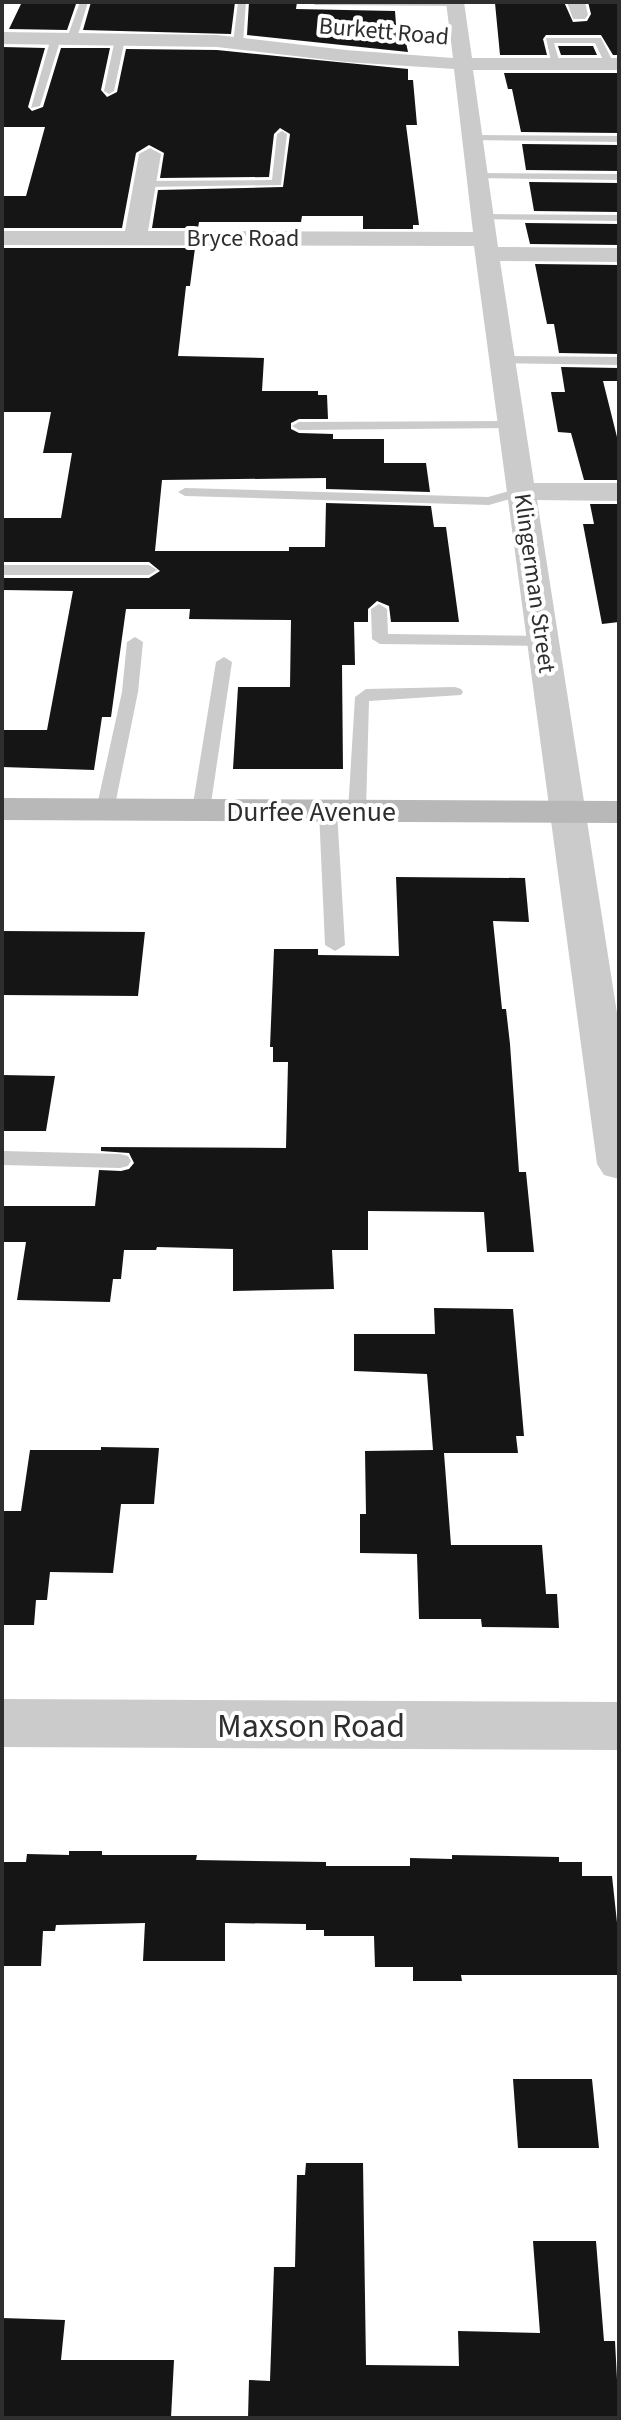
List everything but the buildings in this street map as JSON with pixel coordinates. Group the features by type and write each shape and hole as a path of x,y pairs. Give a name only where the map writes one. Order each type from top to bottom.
{"main road":[{"name":"Durfee Avenue","path":"2,809 619,812"}],"street":[{"name":"Klingerman Street","path":"455,2 461,64 567,812 606,995 619,1164"},
{"name":"Burkett Road","path":"2,38 238,43 346,56 461,64 614,64"},
{"path":"135,238 150,154"},
{"name":"Bryce Road","path":"2,238 485,237 619,255"},
{"path":"523,491 619,492"},
{"name":"Maxson Road","path":"2,1723 619,1726"}],"lane":[{"path":"35,106 64,38 84,2"},
{"path":"238,43 242,2"},
{"path":"315,2 455,2"},
{"path":"109,91 120,39"},
{"path":"145,184 277,183 280,180 282,134"},
{"path":"472,138 619,139"},
{"path":"477,176 619,177"},
{"path":"485,237 619,218"},
{"path":"503,360 619,361"},
{"path":"299,426 513,425"},
{"path":"185,492 489,501 523,491"},
{"path":"2,570 149,570"},
{"path":"379,609 380,639 544,641"},
{"path":"105,810 130,692 135,642"},
{"path":"201,810 224,662"},
{"path":"335,945 343,811 361,700 366,694 395,691 455,692"},
{"path":"2,1158 120,1161"}]}
